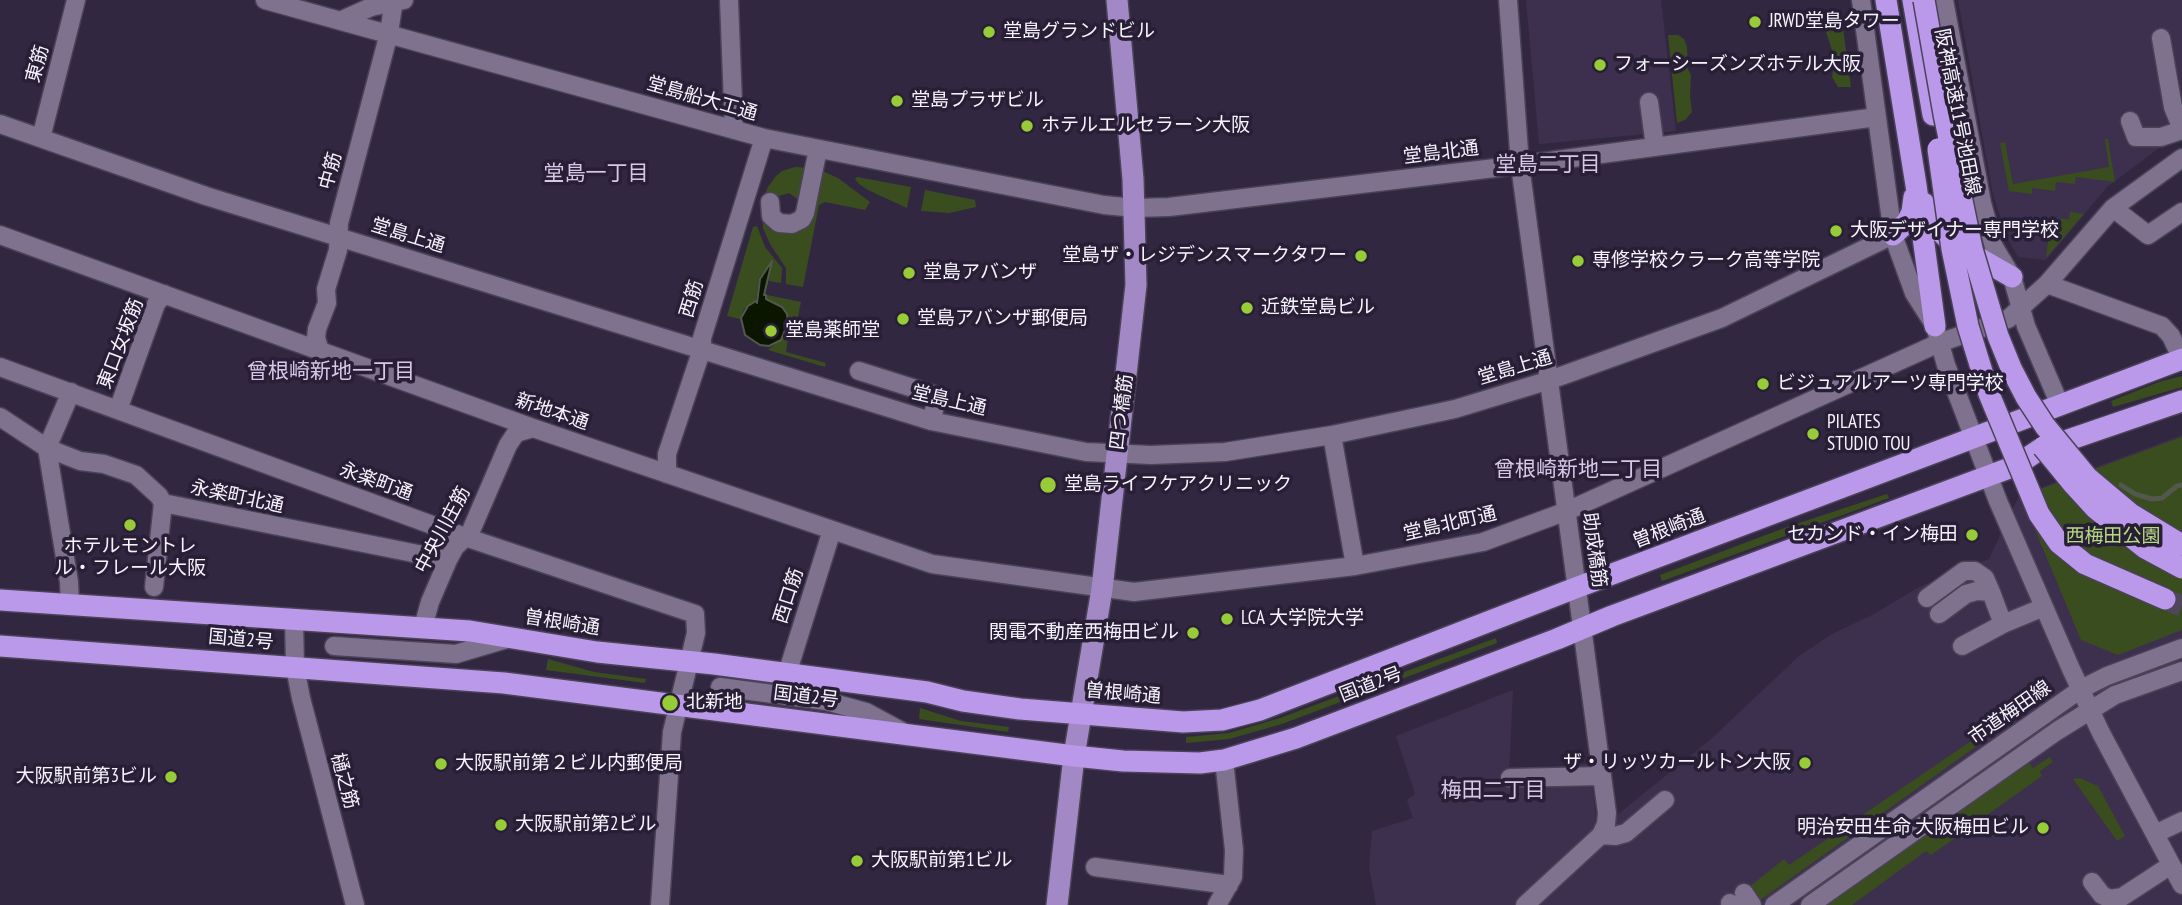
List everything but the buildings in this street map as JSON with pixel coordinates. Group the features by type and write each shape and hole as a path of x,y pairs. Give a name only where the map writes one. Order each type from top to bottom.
{"highway":[{"path":"1886,0 1943,335"},
{"name":"阪神高速11号池田線","path":"1913,0 1985,297 1998,336 2026,397 2052,435 2087,477 2131,514 2182,545"},
{"name":"阪神高速11号池田線","path":"1924,0 1939,115 1962,253 1988,338 2015,401 2053,459 2095,508 2145,548 2182,568"},
{"path":"1939,115 1979,323 2000,393 2039,485 2059,523 2081,546 2167,594"},
{"path":"1916,185 1928,213 1951,242 2012,278"},
{"path":"1893,235 1912,212 1916,185"},
{"name":"曽根崎通","path":"0,600 423,627 597,652 927,692 963,701 1020,709 1183,722 1222,720 1260,710 2182,359"},
{"path":"1584,628 2015,466 2039,450 2182,401"},
{"name":"国道2号","path":"0,646 504,683 1074,756 1177,764 1224,760 1296,738 1584,628"}],"main road":[{"name":"四つ橋筋","path":"1057,905 1074,756 1102,589 1136,285 1135,208 1117,0"}],"street":[{"name":"東筋","path":"41,138 76,0"},
{"name":"堂島船大工通","path":"265,0 764,138 1104,205 1135,208"},
{"name":"中筋","path":"320,351 316,338 317,329 327,303 326,289 338,250 338,223 389,33 394,0"},
{"path":"342,20 371,7 404,0"},
{"path":"729,0 734,130"},
{"name":"助成橋筋","path":"1508,0 1520,164 1607,813 1601,835"},
{"name":"市道梅田線","path":"1774,905 2081,689 1989,476 1943,335 1914,293 1893,235 1861,0"},
{"path":"1944,0 1982,203 1994,247 2012,278 2015,314 2026,326 2060,405"},
{"path":"2130,121 2136,137 2161,137 2182,130 2174,107 2161,38"},
{"path":"1649,102 1656,147"},
{"name":"堂島北通","path":"1135,208 1169,207 1520,164 1877,117"},
{"name":"堂島上通","path":"0,124 206,196 931,421 1086,452 1151,455 1226,452 1332,435 1455,409 1550,380 1722,318 1893,235"},
{"name":"西筋","path":"667,474 667,454 702,349 702,338 764,138"},
{"path":"770,202 771,216 779,223 792,224 802,219 818,149"},
{"path":"2015,314 2047,284 2113,208 2182,158"},
{"path":"2113,208 2148,235 2182,212"},
{"name":"新地本通","path":"0,235 533,428 932,564 1102,589"},
{"path":"2047,284 2162,326 2171,335 2182,359"},
{"name":"東口女坂筋","path":"118,410 156,304 164,294"},
{"name":"堂島北町通","path":"1102,589 1134,592 1355,566 1483,542 1567,511 1943,335 2015,314"},
{"name":"永楽町通","path":"0,368 465,537 695,614 696,633 688,662"},
{"path":"859,372 938,396 931,421"},
{"path":"71,393 47,448 71,605"},
{"name":"永楽町北通","path":"0,417 47,448 80,461 104,464 136,475 163,503 448,560"},
{"name":"中央川庄筋","path":"423,627 430,602 448,560 455,547 470,533 512,439 522,429 533,428"},
{"path":"1332,435 1355,566"},
{"path":"154,587 163,503"},
{"name":"西口筋","path":"787,674 832,530"},
{"path":"1927,598 1964,571 1975,571 1985,578 2003,624"},
{"path":"1939,614 1966,594 1977,591 1991,592"},
{"path":"1962,646 2003,624 2044,607"},
{"name":"樋之筋","path":"294,620 295,667 301,698 355,905"},
{"path":"334,646 456,654 511,638"},
{"path":"2182,648 2107,676 2081,689 2182,884"},
{"path":"660,905 672,732 688,662"},
{"path":"1810,905 2057,731 2115,695 2182,671"},
{"path":"720,687 826,701 866,712 903,732"},
{"path":"1217,905 1233,877 1234,850 1224,760"},
{"path":"1510,778 1602,776"},
{"path":"1525,905 1601,835 1615,836 1626,833 1665,800"},
{"path":"2155,834 2182,821"},
{"path":"2092,882 2102,895 2110,899 2122,897 2171,865"},
{"path":"1095,867 1229,885"}],"shaded area":[{"name":"フォーシーズンズホテル大阪","path":"1526,0 1661,0 1676,131 1539,144"},
{"path":"1958,0 2182,0 2182,131 2107,187 2046,260 2018,257 2008,239 1993,195"},
{"path":"772,261 764,295 766,299 782,307 787,314 788,323 781,340 769,346 760,345 745,335 741,318 748,306 756,301 757,303 760,279"},
{"path":"2182,435 2182,905 1376,905 1369,867 1372,831 1413,818 1407,800 1415,794 1396,736 1513,690 1509,773 1590,763 1596,818 1617,815 1710,740 1799,656 1832,634 1874,614 1919,587 1989,559 2019,496"}],"green space":[{"path":"1842,21 1851,87 1838,87 1832,77 1835,59 1826,32 1830,22"},
{"path":"1668,35 1678,35 1684,39 1691,75 1692,112 1685,120 1677,123"},
{"path":"2105,139 2108,139 2115,182 2076,177 2075,184 2056,182 2055,191 2032,188 2032,194 2009,191 2000,143 2005,142 2013,184 2109,167"},
{"path":"795,167 809,168 799,200 789,193 762,201 776,176"},
{"path":"820,170 838,178 870,202 865,210 825,202 819,205 803,287 786,284 786,268 763,228 762,202 791,231"},
{"path":"857,177 911,187 907,208 868,190 859,184 855,179"},
{"path":"925,190 975,200 976,207 949,213 921,211"},
{"path":"2070,212 2084,214 2046,258 2049,233 2058,234 2061,218 2069,220"},
{"path":"757,226 765,247 782,268 781,283 769,281 771,262 759,278 756,301 744,309 740,319 727,316 753,227"},
{"path":"767,295 801,302 793,340 788,339 786,352 826,363 825,367 768,350 784,337 789,324 782,306 766,299"},
{"path":"2182,376 2182,387 2113,407 2111,401"},
{"name":"西梅田公園","path":"2182,437 2182,630 2118,655 2081,640 2021,496"},
{"path":"1887,494 1889,498 1662,581 1660,575 1787,527"},
{"path":"1496,638 1497,643 1282,724 1229,739 1186,743 1186,737 1229,733 1280,718"},
{"path":"548,659 594,672 646,679 645,683 546,670"},
{"path":"920,708 961,721 1009,727 1008,732 919,719"},
{"path":"2002,720 2005,726 1759,901 1748,888 1784,859 1789,865"},
{"path":"2050,757 2053,762 2040,771 2042,776 1931,855 1926,851 1852,905 1827,905 2029,763 2033,768"},
{"path":"2080,778 2098,786 2125,836 2117,841 2073,779"}],"waterway":[{"path":"2121,485 2135,494 2152,499 2162,498 2182,485"}],"tunnel":[{"path":"2165,599 2182,606"}],"place":[{"name":"JRWD堂島タワー","path":"1755,22"},
{"name":"堂島グランドビル","path":"989,32"},
{"name":"フォーシーズンズホテル大阪","path":"1600,65"},
{"name":"堂島プラザビル","path":"897,101"},
{"name":"ホテルエルセラーン大阪","path":"1027,126"},
{"name":"大阪デザイナー専門学校","path":"1836,231"},
{"name":"堂島ザ・レジデンスマークタワー","path":"1361,256"},
{"name":"専修学校クラーク高等学院","path":"1578,261"},
{"name":"堂島アバンザ","path":"909,273"},
{"name":"近鉄堂島ビル","path":"1247,308"},
{"name":"堂島アバンザ郵便局","path":"903,319"},
{"name":"堂島薬師堂","path":"771,331"},
{"name":"ビジュアルアーツ専門学校","path":"1763,384"},
{"name":"PILATES STUDIO TOU","path":"1813,434"},
{"name":"堂島ライフケアクリニック","path":"1048,485"},
{"name":"ホテルモントレ ル・フレール大阪","path":"130,525"},
{"name":"セカンド・イン梅田","path":"1972,535"},
{"name":"LCA 大学院大学","path":"1227,619"},
{"name":"関電不動産西梅田ビル","path":"1193,633"},
{"name":"北新地","path":"670,703"},
{"name":"ザ・リッツカールトン大阪","path":"1805,763"},
{"name":"大阪駅前第２ビル内郵便局","path":"441,764"},
{"name":"大阪駅前第3ビル","path":"171,777"},
{"name":"大阪駅前第2ビル","path":"501,825"},
{"name":"明治安田生命 大阪梅田ビル","path":"2043,828"},
{"name":"大阪駅前第1ビル","path":"857,861"}],"district":[{"name":"堂島二丁目","path":"1548,165"},
{"name":"堂島一丁目","path":"596,174"},
{"name":"曾根崎新地一丁目","path":"331,372"},
{"name":"曾根崎新地二丁目","path":"1578,470"},
{"name":"梅田二丁目","path":"1493,791"}]}
